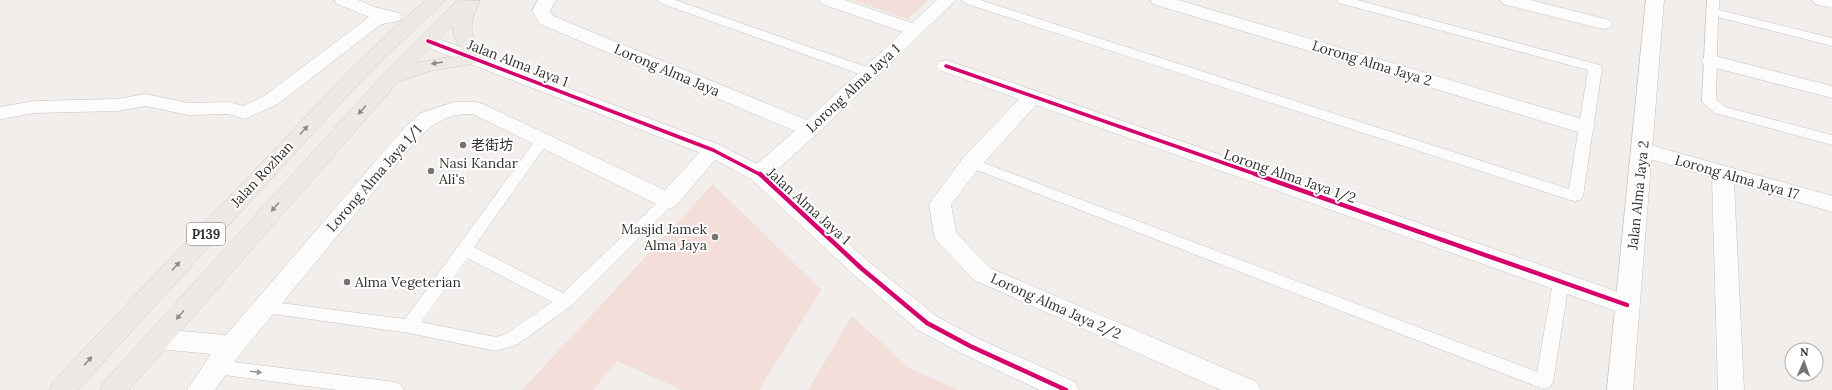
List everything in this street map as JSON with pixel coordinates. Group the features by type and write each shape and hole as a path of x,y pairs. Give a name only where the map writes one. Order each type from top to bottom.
{"main road":[{"name":"Jalan Rozhan","path":"62,390 183,258 352,80 409,22 437,0"},
{"path":"352,80 389,52 428,41 422,32 423,23 427,12 437,0"},
{"path":"388,81 415,68 476,58 463,39 461,28 462,17 470,0"},
{"name":"P139","path":"113,390 388,81 470,0"}],"street":[{"path":"343,0 368,10 409,22"},
{"name":"Lorong Alma Jaya","path":"548,0 541,11 546,20 810,129"},
{"path":"828,0 915,30"},
{"name":"Lorong Alma Jaya 1","path":"759,174 810,129 947,0"},
{"name":"Lorong Alma Jaya 2","path":"1160,0 1585,127"},
{"path":"1509,0 1603,24"},
{"name":"Jalan Alma Jaya 2","path":"1620,390 1656,0"},
{"path":"0,113 35,107 117,105 146,100 188,109 229,108 245,113 271,100 374,21 387,16"},
{"name":"Jalan Alma Jaya 1","path":"428,41 476,58 713,150 759,174 860,268 926,323 970,346 1066,390"},
{"path":"1711,61 1832,92"},
{"name":"Lorong Alma Jaya 1/2","path":"946,66 1627,305"},
{"name":"Lorong Alma Jaya 2/2","path":"1032,97 971,163 940,204 945,235 982,274 1248,390"},
{"name":"Lorong Alma Jaya 1/1","path":"200,390 232,346 265,306 411,133 428,118 454,108 476,108 668,201"},
{"path":"668,201 713,150"},
{"name":"Lorong Alma Jaya 17","path":"1643,150 1832,204"},
{"path":"1723,173 1731,390"},
{"path":"159,339 232,346"}],"lane":[{"path":"664,0 870,73"},
{"path":"968,0 1574,196 1595,68 1343,0"},
{"path":"1832,42 1712,6 1709,102 1720,110 1832,140"},
{"path":"409,326 542,141"},
{"path":"971,163 1544,382 1561,282"},
{"path":"265,306 409,326 496,344 512,339 565,301 668,201"},
{"path":"464,249 565,301"},
{"path":"217,367 395,390"}],"shaded area":[{"path":"853,0 928,0 908,19"},
{"name":"Masjid Jamek Alma Jaya","path":"713,184 821,290 759,390 682,390 617,361 593,390 522,390"},
{"path":"852,316 909,368 958,390 808,390"}],"cycle path":[{"path":"428,41 713,150 759,174 861,268 927,323 970,346 1066,390"},
{"path":"946,66 1627,305"}],"place":[{"name":"老街坊","path":"463,145"},
{"name":"Nasi Kandar Ali's","path":"431,171"},
{"name":"Masjid Jamek Alma Jaya","path":"715,237"},
{"name":"Alma Vegeterian","path":"347,282"}]}
